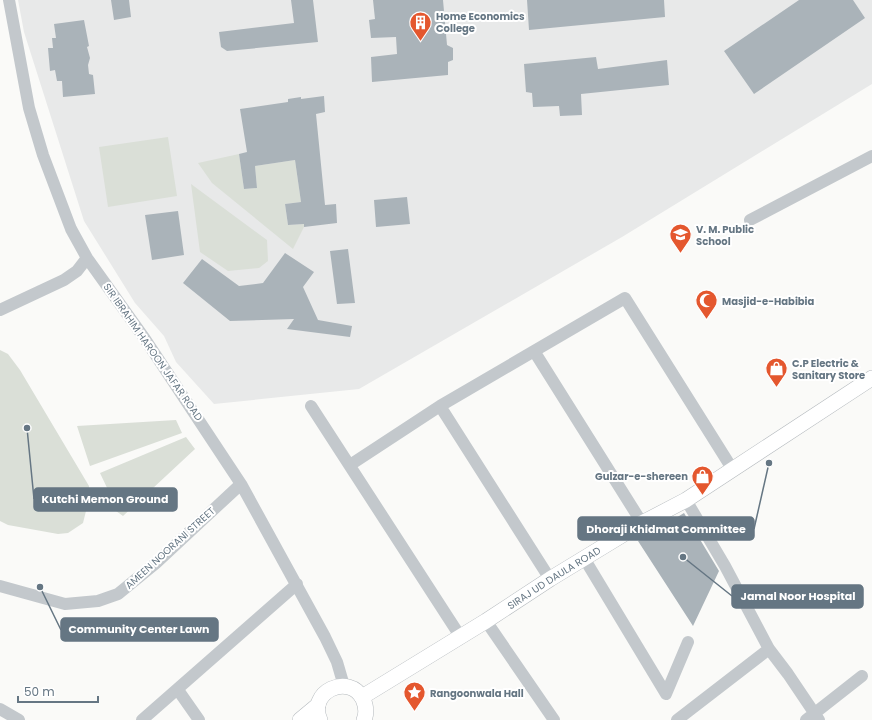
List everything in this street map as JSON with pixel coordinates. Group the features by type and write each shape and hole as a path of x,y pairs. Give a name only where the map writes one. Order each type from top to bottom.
{"main road":[{"name":"SIRAJ UD DAULA ROAD","path":"362,697 486,621 584,558 642,523 686,500 870,378"},
{"path":"300,720 319,713 320,699 330,689 344,686 354,690 362,697 366,710 364,720"}],"street":[{"name":"SIR IBRAHIM HAROON JAFAR ROAD","path":"9,0 29,108 43,155 71,229 87,258 149,345 241,484 297,584 337,662 344,686"},
{"path":"750,220 872,156"},
{"path":"0,310 64,280 77,271 87,258"},
{"path":"350,465 440,406 625,298 733,470"},
{"path":"534,351 642,523"},
{"path":"311,406 460,636"},
{"path":"440,406 550,579"},
{"name":"AMEEN NOORANI STREET","path":"0,586 65,604 98,601 118,594 156,563 241,484"},
{"path":"686,500 725,566 769,649 788,674 813,718 862,676"},
{"path":"584,558 666,694 688,642"},
{"path":"142,720 297,584"},
{"path":"486,621 554,720"},
{"path":"677,720 769,649"},
{"path":"178,690 198,720"},
{"path":"0,709 19,720"}],"shaded area":[{"path":"18,0 872,0 872,84 622,237 359,389 214,404 176,362 164,336 135,303 84,221 24,32"},
{"path":"168,137 177,196 108,207 99,147"},
{"path":"239,154 244,189 257,188 255,166 295,160 301,202 285,204 288,225 304,224 304,227 293,249 212,183 198,163"},
{"path":"191,184 267,240 268,261 259,268 228,271 200,252"},
{"path":"0,350 8,354 20,370 89,486 89,499 83,523 68,533 58,534 8,525 0,521"},
{"path":"176,420 182,433 90,466 77,426"},
{"path":"186,437 195,449 123,516 109,506 109,492 100,473"}],"building":[{"path":"111,0 129,0 131,17 114,20"},
{"path":"291,0 313,0 318,42 227,51 221,47 219,32 294,23"},
{"name":"Home Economics College","path":"373,0 443,0 447,45 453,48 453,60 448,62 448,75 372,82 371,57 397,54 396,37 371,38 369,20 375,19"},
{"path":"527,0 664,0 665,17 529,30"},
{"path":"799,0 853,0 865,18 754,94 724,51"},
{"path":"84,20 89,46 87,47 90,58 88,65 89,74 93,75 95,94 63,97 62,81 57,81 55,70 50,71 48,48 53,48 52,38 56,38 54,24"},
{"path":"596,57 598,69 667,60 669,85 581,94 582,115 560,116 559,106 533,107 532,93 526,92 524,64"},
{"path":"324,96 325,112 316,114 325,205 336,204 337,223 304,227 304,224 288,225 285,204 301,202 295,160 255,166 257,188 244,189 239,154 247,152 240,109 288,102 288,99"},
{"path":"407,197 410,224 376,227 374,200"},
{"path":"178,211 184,255 152,260 145,215"},
{"path":"348,249 355,303 337,304 330,251"},
{"path":"285,253 314,272 303,287 318,320 352,326 350,337 287,329 294,319 230,321 183,283 202,259 239,286 263,283"},
{"path":"684,513 719,571 693,626 638,541"}],"place":[{"name":"Home Economics College","path":"421,42"},
{"name":"V. M. Public School","path":"681,254"},
{"name":"Masjid-e-Habibia","path":"706,320"},
{"name":"C.P Electric & Sanitary Store","path":"777,388"},
{"name":"Kutchi Memon Ground","path":"27,428"},
{"name":"Dhoraji Khidmat Committee","path":"769,463"},
{"name":"Gulzar-e-shereen","path":"703,496"},
{"name":"Jamal Noor Hospital","path":"683,557"},
{"name":"Community Center Lawn","path":"40,587"},
{"name":"Rangoonwala Hall","path":"415,712"}]}
